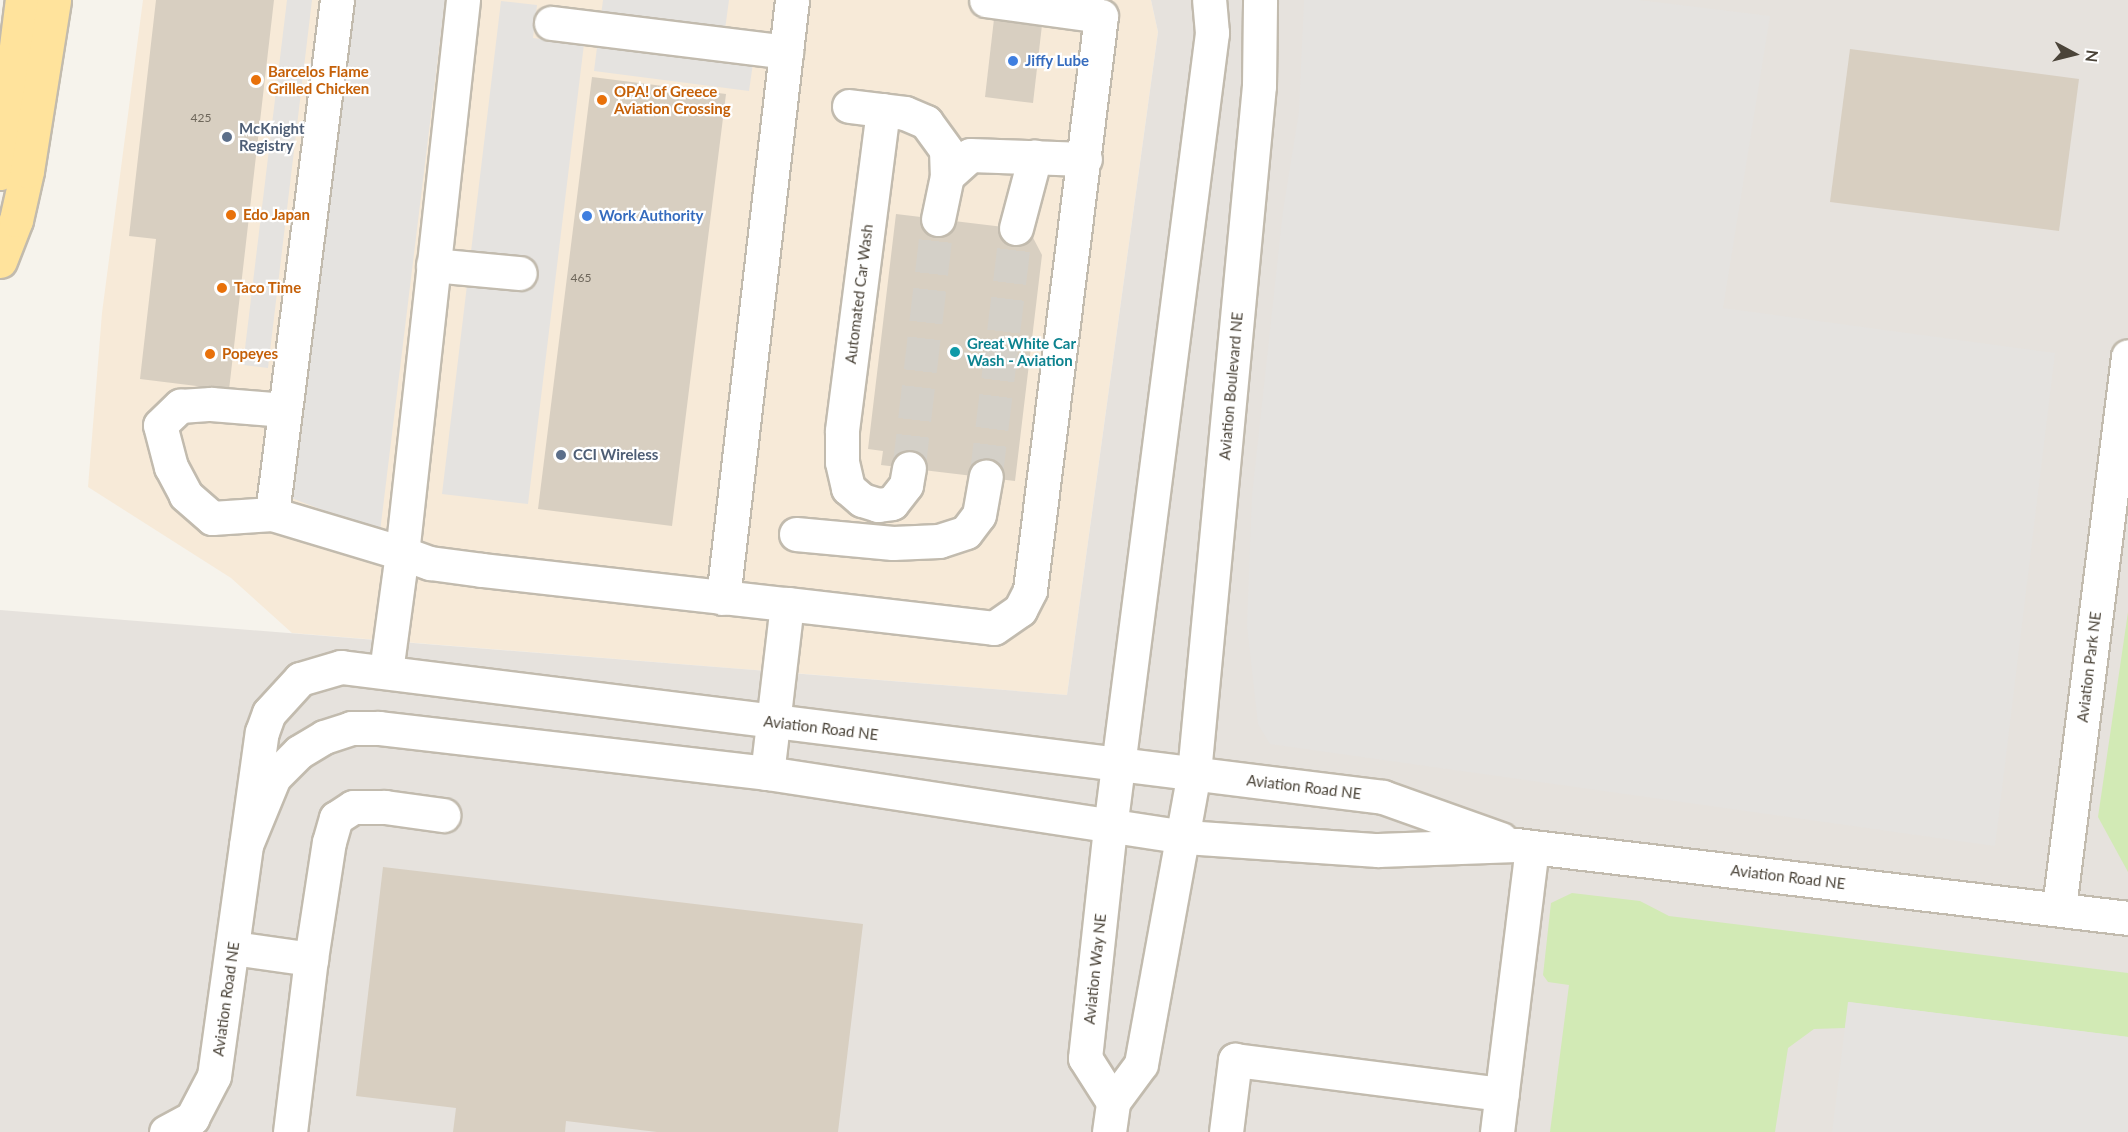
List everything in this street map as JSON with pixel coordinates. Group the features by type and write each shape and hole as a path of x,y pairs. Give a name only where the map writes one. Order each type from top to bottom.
{"main road":[{"path":"0,173 22,0"},
{"path":"0,261 16,220 27,171 54,0"}],"street":[{"path":"272,514 337,0"},
{"path":"386,671 402,553 463,0"},
{"path":"723,598 792,0"},
{"path":"285,410 212,404 180,406 160,425 171,467 186,495 212,519 272,514 430,563 994,628 1020,610 1030,590 1101,16 986,0"},
{"path":"1121,762 1212,33 1209,0"},
{"name":"Aviation Boulevard NE","path":"1185,837 1194,773 1259,86 1260,0"},
{"path":"551,23 786,52"},
{"path":"849,106 894,111 936,131 946,150 947,176 938,219"},
{"name":"Automated Car Wash","path":"894,111 842,431 848,488 862,500 878,505 892,503 906,485 909,468"},
{"path":"947,176 970,155 1084,159"},
{"path":"1016,228 1019,206 1035,156"},
{"path":"433,265 520,273"},
{"name":"Aviation Park NE","path":"2059,908 2122,448 2128,356"},
{"path":"796,534 893,543 939,542 966,532 978,515 986,477"},
{"path":"767,773 787,604"},
{"name":"Aviation Road NE","path":"166,1132 192,1118 214,1076 262,732 282,696 300,679 341,667 772,722 1121,762 1383,797 1524,846"},
{"name":"Aviation Road NE","path":"246,845 274,777 299,752 324,737 351,728 767,773 1110,828 1185,837 1378,850 1524,846 2059,908"},
{"name":"Aviation Way NE","path":"1111,1117 1086,1058 1110,828 1121,762"},
{"path":"290,1132 311,959 329,842 336,818 353,807 385,807 443,816"},
{"name":"Aviation Way NE","path":"1111,1117 1140,1064 1185,837"},
{"path":"1497,1132 1524,846"},
{"path":"2059,908 2128,918"},
{"path":"233,948 311,959"},
{"path":"1226,1132 1235,1060 1502,1094"}],"shaded area":[{"path":"143,0 1151,0 1158,32 1067,695 292,633 231,578 88,487 102,313"},
{"path":"287,0 312,0 268,368 243,365"},
{"path":"348,0 445,0 380,532 286,496"},
{"path":"603,0 729,0 721,59 753,63 749,91 594,71"},
{"path":"1151,0 2128,0 2128,1132 0,1132 0,610 1067,695 1158,32"},
{"path":"1304,0 1639,0 1770,16 1723,308 2055,353 1995,846 1270,744 1258,724 1247,625 1252,496 1283,211 1299,112"},
{"path":"501,1 537,5 533,38 584,44 528,504 442,494"},
{"path":"1848,1002 2128,1037 2128,1132 1832,1132"}],"green space":[{"path":"2128,612 2128,872 2098,817"},
{"path":"1572,893 1640,901 1669,916 2128,973 2128,1037 1849,1002 1845,1028 1814,1029 1788,1048 1775,1132 1550,1132 1569,985 1548,982 1543,975 1551,903"}],"building":[{"path":"156,0 274,0 229,390 140,379 156,239 129,236"},
{"name":"Jiffy Lube","path":"994,19 1042,25 1033,103 985,97"},
{"path":"1850,49 2079,79 2059,231 1830,202"},
{"path":"592,77 726,94 672,526 538,509"},
{"name":"Great White Car Wash - Aviation","path":"896,214 1029,230 1042,255 1015,481 881,465 883,451 868,449"},
{"path":"383,867 863,924 838,1132 657,1132 566,1121 565,1132 453,1132 456,1108 356,1096"}],"tunnel":[{"path":"909,468 938,219"},
{"path":"986,477 1016,228"}],"place":[{"name":"Jiffy Lube","path":"1013,61"},
{"name":"Barcelos Flame Grilled Chicken","path":"256,80"},
{"name":"OPA! of Greece Aviation Crossing","path":"602,100"},
{"name":"McKnight Registry","path":"227,137"},
{"name":"Edo Japan","path":"231,215"},
{"name":"Work Authority","path":"587,216"},
{"name":"Taco Time","path":"222,288"},
{"name":"Great White Car Wash - Aviation","path":"955,352"},
{"name":"Popeyes","path":"210,354"},
{"name":"CCI Wireless","path":"561,455"}]}
